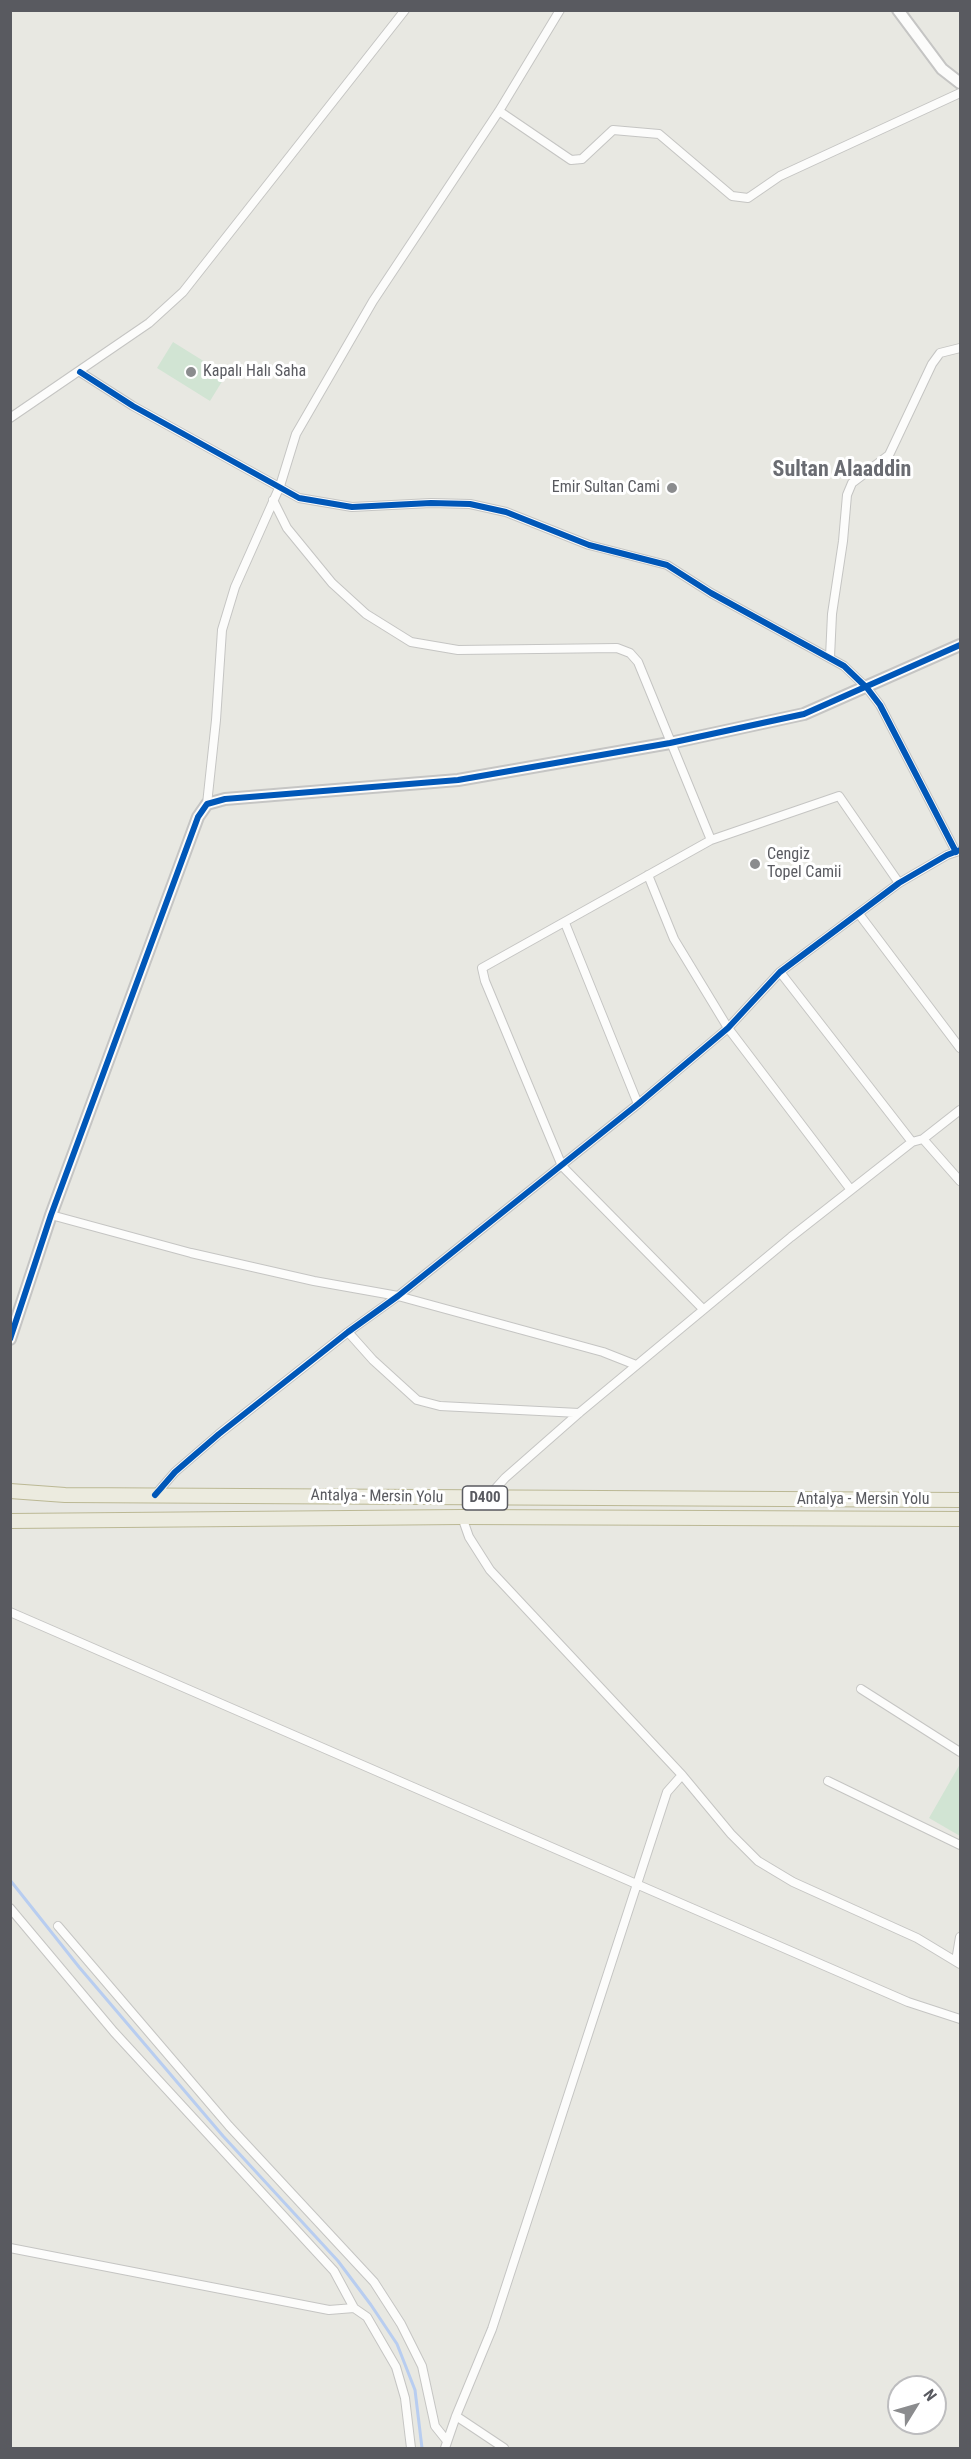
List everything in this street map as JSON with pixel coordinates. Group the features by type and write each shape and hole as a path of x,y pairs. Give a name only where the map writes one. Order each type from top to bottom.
{"highway":[{"name":"Antalya - Mersin Yolu","path":"10,1491 65,1495 960,1500"},
{"name":"Antalya - Mersin Yolu","path":"10,1521 462,1517 960,1519"}],"street":[{"path":"10,418 80,372 149,322 183,292 405,10"},
{"path":"10,1339 51,1215 198,817 207,804 222,630 235,587 280,486 297,434 374,301 499,111 560,10"},
{"path":"898,10 942,69 960,83"},
{"path":"499,111 572,160 582,159 613,130 659,134 732,196 748,198 780,176 960,93"},
{"path":"830,657 832,614 843,542 847,495 852,483 889,455 901,434 932,364 940,353 960,348"},
{"path":"80,372 133,406 299,498 336,506 470,504 506,512 589,545 666,565 711,593 830,657 844,666 867,688 880,705 958,851 899,883 780,972 728,1028 638,1104 398,1296 348,1332 219,1434 175,1472 155,1495"},
{"path":"273,500 287,528 332,583 366,614 411,642 458,650 618,648 630,653 638,662 711,840"},
{"path":"207,804 225,799 458,780 670,743 804,714 960,645"},
{"path":"703,1309 562,1166 485,981 482,968 711,840 839,796 899,883"},
{"path":"648,875 674,939 728,1028 851,1190"},
{"path":"859,914 960,1048"},
{"path":"565,923 638,1104"},
{"path":"780,972 912,1142"},
{"path":"487,1498 505,1478 579,1413 703,1309 912,1142 923,1138 960,1110"},
{"path":"923,1138 960,1181"},
{"path":"51,1215 191,1253 314,1281 398,1296 603,1352 636,1365"},
{"path":"348,1332 373,1360 417,1400 440,1406 579,1413"},
{"path":"462,1517 469,1537 490,1570 682,1775 731,1834 758,1861 793,1882 917,1938 958,1962 960,1937"},
{"path":"10,1612 908,2002 960,2019"},
{"path":"861,1689 960,1752"},
{"path":"446,2445 492,2329 667,1792 682,1775"},
{"path":"828,1781 960,1845"},
{"path":"10,1908 114,2032 334,2271 354,2308 367,2318 396,2367 405,2398 411,2448"},
{"path":"58,1926 229,2126 374,2282 401,2324 422,2366 435,2426 446,2445"},
{"path":"10,2248 328,2310 354,2308"},
{"path":"456,2416 504,2448"}],"green space":[{"name":"Kapalı Halı Saha","path":"173,342 226,375 210,401 157,368"},
{"path":"960,1764 960,1836 929,1818"}],"waterway":[{"path":"10,1880 79,1967 223,2136 338,2261 371,2305 397,2344 415,2390 422,2448"}],"cycle path":[{"path":"80,372 133,406 299,498 352,507 431,503 470,504 506,512 589,545 667,565 711,593 844,666 867,688 880,705 956,852"},
{"path":"10,1339 51,1215 198,817 207,804 225,799 458,780 670,743 804,714 960,645"},
{"path":"155,1495 175,1472 219,1434 348,1332 398,1296 638,1104 728,1028 780,972 899,883 960,850"}],"place":[{"name":"Kapalı Halı Saha","path":"191,372"},
{"name":"Emir Sultan Cami","path":"672,488"},
{"name":"Cengiz Topel Camii","path":"755,864"}],"district":[{"name":"Sultan Alaaddin","path":"842,470"}]}
